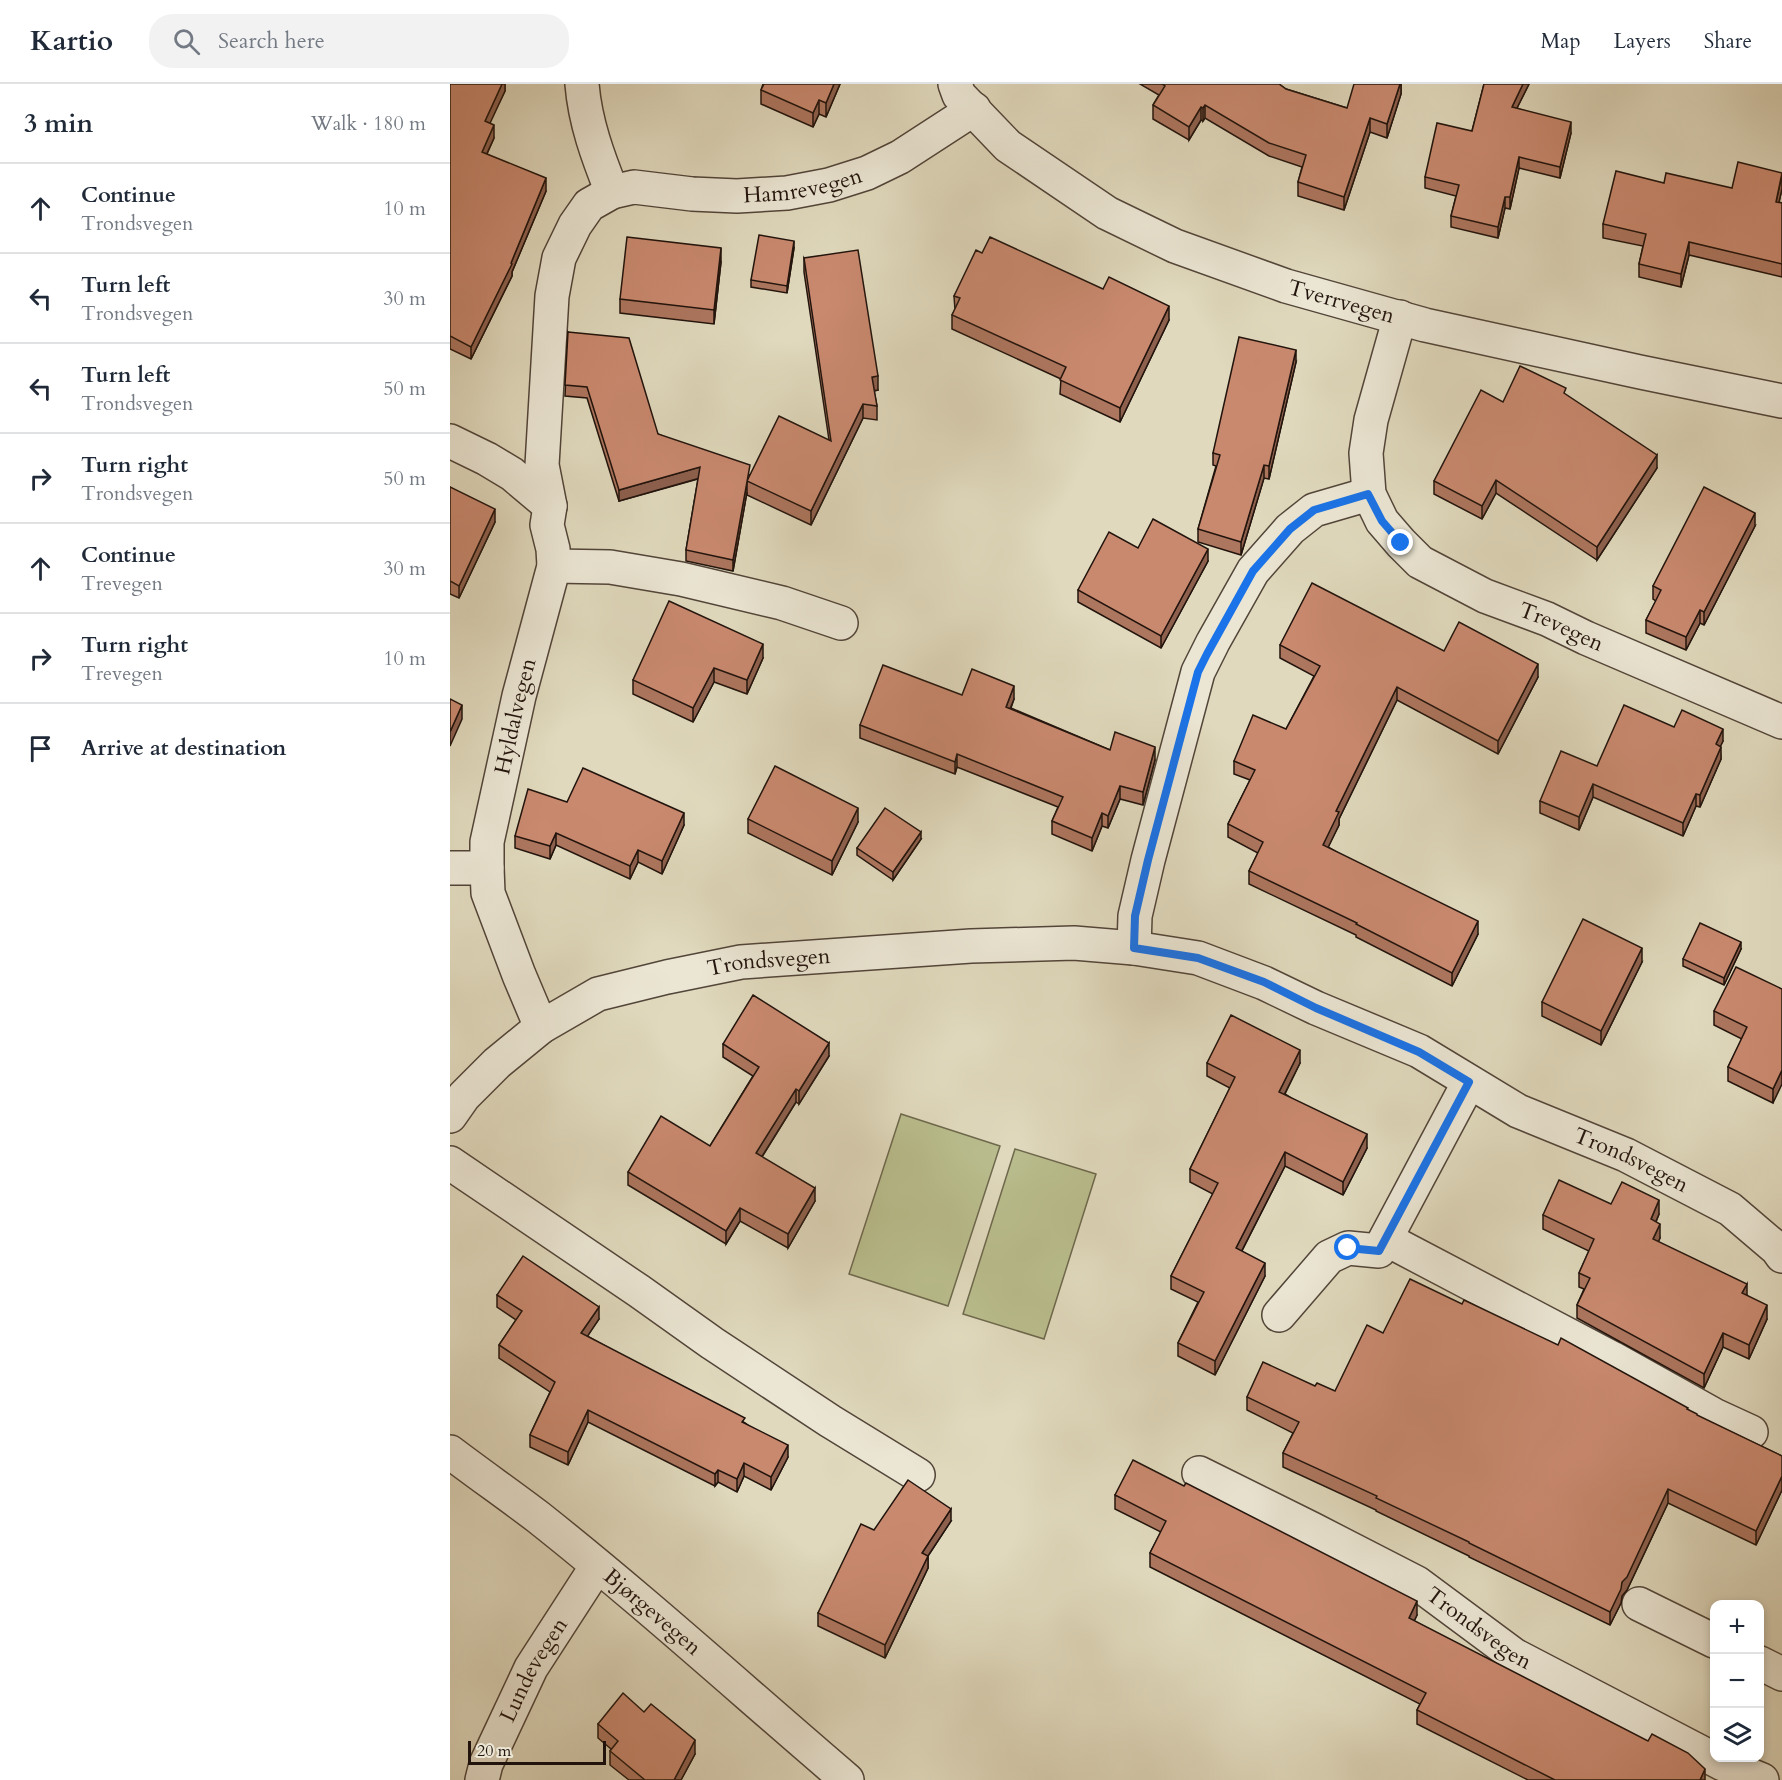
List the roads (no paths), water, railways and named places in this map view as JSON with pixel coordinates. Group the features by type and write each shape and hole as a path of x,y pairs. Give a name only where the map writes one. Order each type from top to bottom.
{"street":[{"path":"582,84 594,147 612,192"},
{"name":"Hamrevegen","path":"546,415 552,296 559,258 575,225 589,205 612,192 634,187 692,194 737,196 787,193 830,184 867,172 900,157 964,97"},
{"name":"Tverrvegen","path":"964,97 1008,146 1107,213 1175,246 1286,286 1425,325 1782,401"},
{"name":"Trevegen","path":"1400,317 1371,420 1366,453 1368,494 1382,521 1401,543 1420,562 1485,596 1547,619 1597,643 1782,722"},
{"name":"Hyldalvegen","path":"542,1027 519,975 488,893 487,868 488,842 519,696 554,567 553,549 547,525 550,506 542,465 546,415"},
{"path":"450,441 512,474 550,506"},
{"path":"1134,948 1135,916 1148,860 1198,672 1213,642 1253,571 1290,529 1314,510 1368,494"},
{"path":"554,567 610,567 681,579 782,603 841,623"},
{"path":"450,868 487,868"},
{"name":"Trondsvegen","path":"450,1116 464,1096 497,1063 542,1027 598,994 667,977 741,962 983,946 1074,943 1134,948 1198,958 1264,982 1316,1008 1419,1052 1518,1111 1626,1155 1730,1209 1777,1249 1782,1256"},
{"path":"1279,1315 1329,1257 1348,1248 1379,1251 1469,1082"},
{"path":"450,1163 712,1343 830,1421 918,1475"},
{"path":"1386,1238 1714,1415 1751,1432"},
{"name":"Bjørgevegen","path":"450,1452 537,1516 847,1780"},
{"name":"Trondsvegen","path":"1199,1473 1417,1583 1514,1655 1723,1764 1762,1780"},
{"name":"Lundevegen","path":"482,1780 486,1764 531,1668 597,1566"},
{"path":"1639,1604 1710,1639"},
{"path":"1764,1665 1782,1674"},
{"path":"1778,1780 1782,1775"}]}
